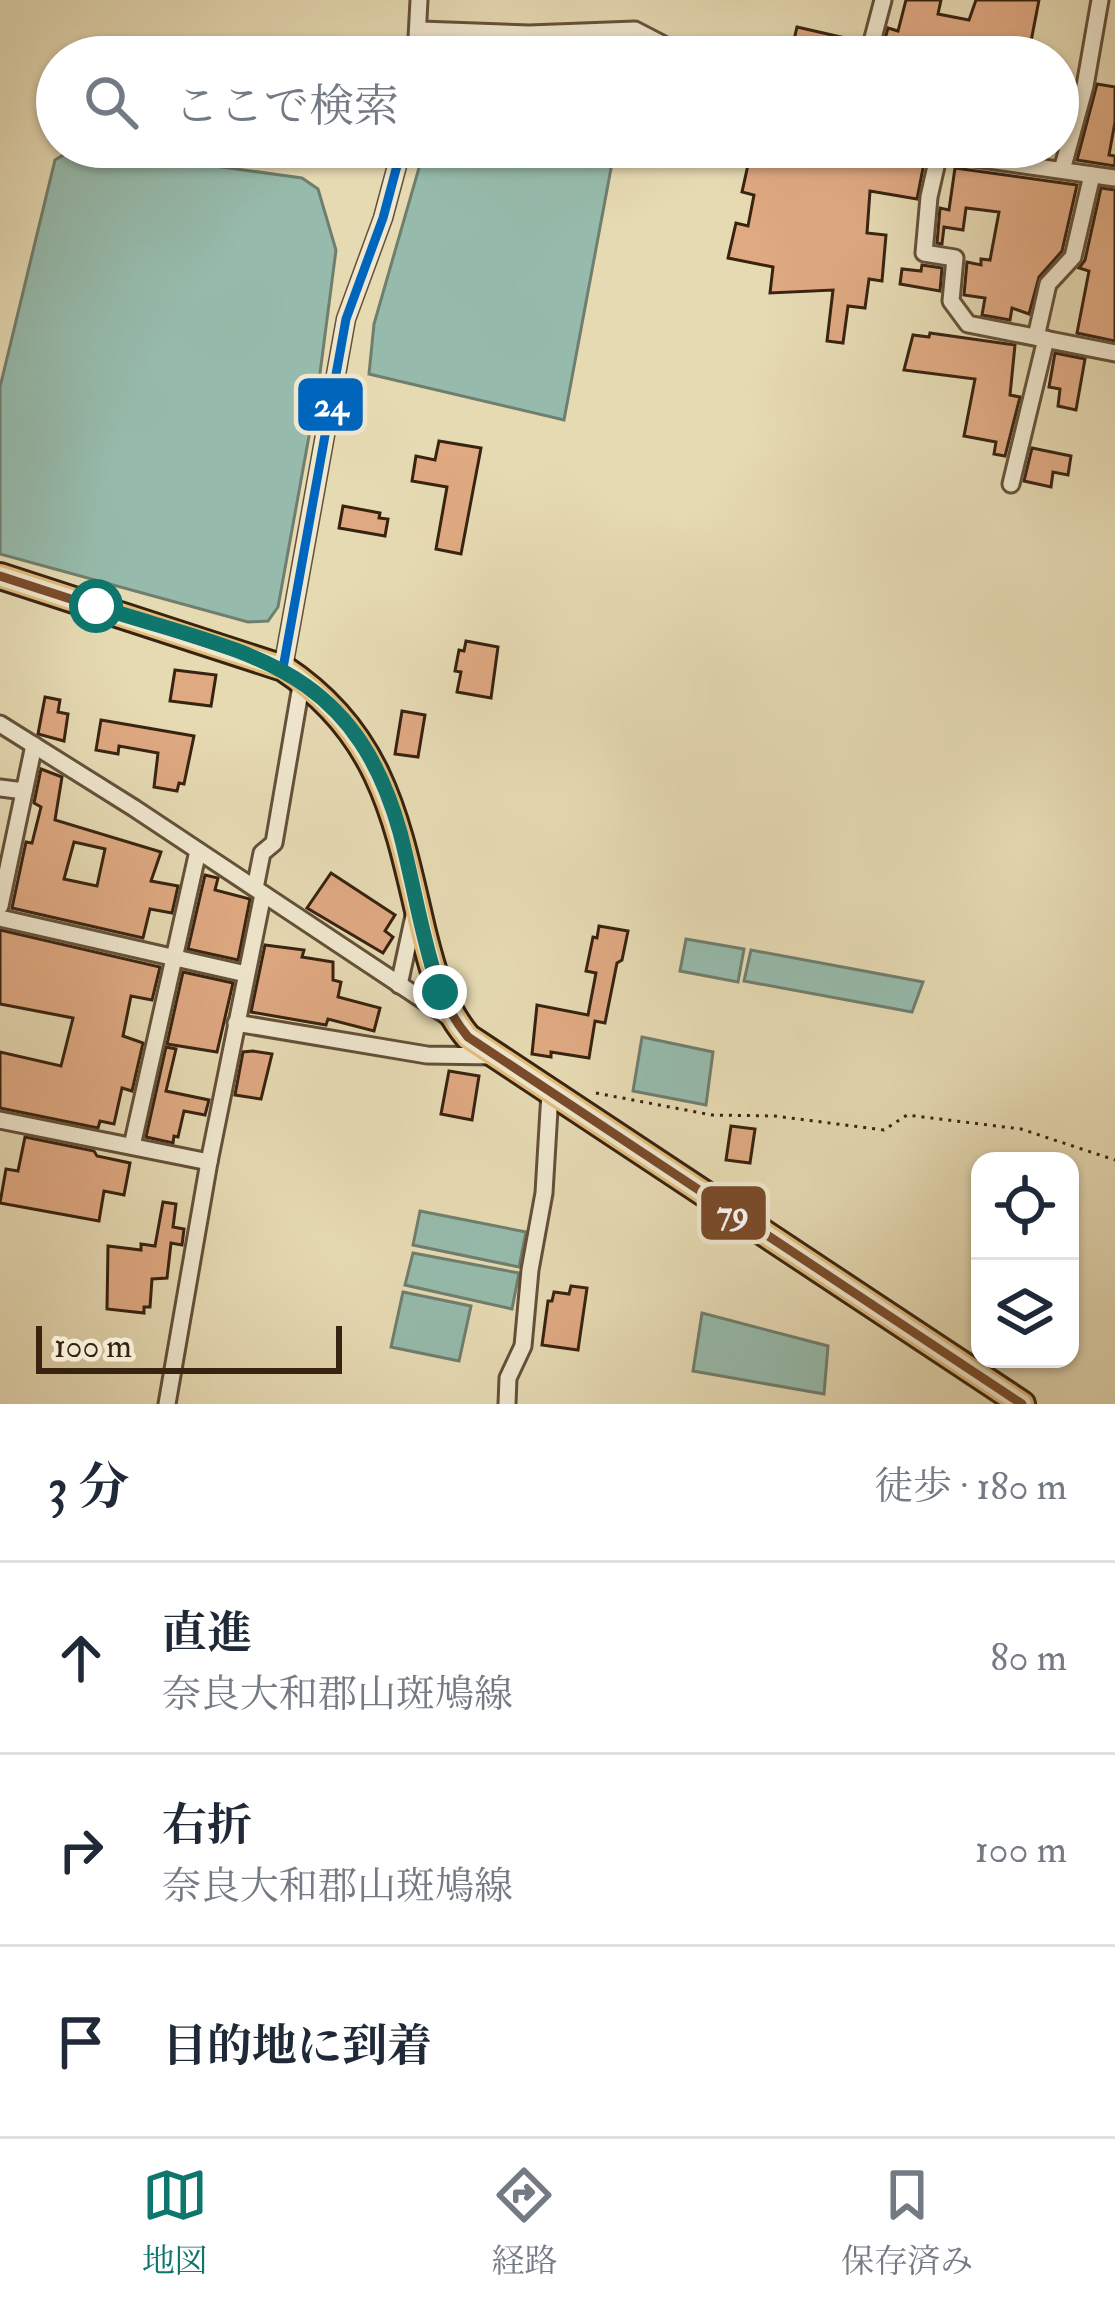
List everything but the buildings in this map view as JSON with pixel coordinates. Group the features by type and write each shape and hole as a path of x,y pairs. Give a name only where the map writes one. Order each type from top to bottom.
{"main road":[{"path":"0,576 293,674 346,723 384,784 431,964 453,1019 468,1037 1022,1404"}],"street":[{"path":"419,0 420,36"},
{"path":"874,36 883,0"},
{"path":"1079,108 1100,0"},
{"path":"421,30 530,34 635,30 647,36"},
{"path":"167,1404 246,974 262,853 274,844 293,674 346,320 396,168"},
{"path":"936,168 924,253 955,258 951,301 968,324 1115,352"},
{"path":"1048,168 1115,178"},
{"path":"1011,484 1048,284 1073,257 1092,175"},
{"path":"0,724 453,1019"},
{"path":"0,906 34,746"},
{"path":"0,788 24,791"},
{"path":"132,1146 198,850"},
{"path":"399,985 416,904"},
{"path":"0,918 246,974"},
{"path":"236,1023 427,1055 496,1056"},
{"path":"507,1404 508,1378 523,1346 544,1193 550,1093"},
{"path":"0,1120 209,1162"}],"path":[{"path":"550,1093 560,1086 712,1115 775,1116 884,1130 907,1115 1021,1129 1115,1160"}],"shaded area":[{"path":"53,168 229,168 302,178 318,189 336,250 319,381 278,607 268,621 248,622 0,554 0,387"},
{"path":"419,168 611,168 564,420 369,374 374,324"},
{"path":"686,939 744,949 738,982 680,971"},
{"path":"751,950 923,982 912,1012 744,981"},
{"path":"642,1037 713,1052 706,1105 633,1091"},
{"path":"420,1211 526,1232 519,1267 413,1245"},
{"path":"413,1253 519,1273 512,1309 405,1285"},
{"path":"403,1292 471,1306 459,1361 391,1347"},
{"path":"702,1313 828,1346 824,1394 693,1371"}],"transit line":[{"name":"24","path":"283,668 346,319 396,168"},
{"name":"79","path":"0,576 283,668 316,693 343,721 380,782 404,851 434,972 444,999 468,1037 1022,1404"}],"route":[{"path":"96,606 284,668 327,701 367,752 384,784 440,992"}]}
